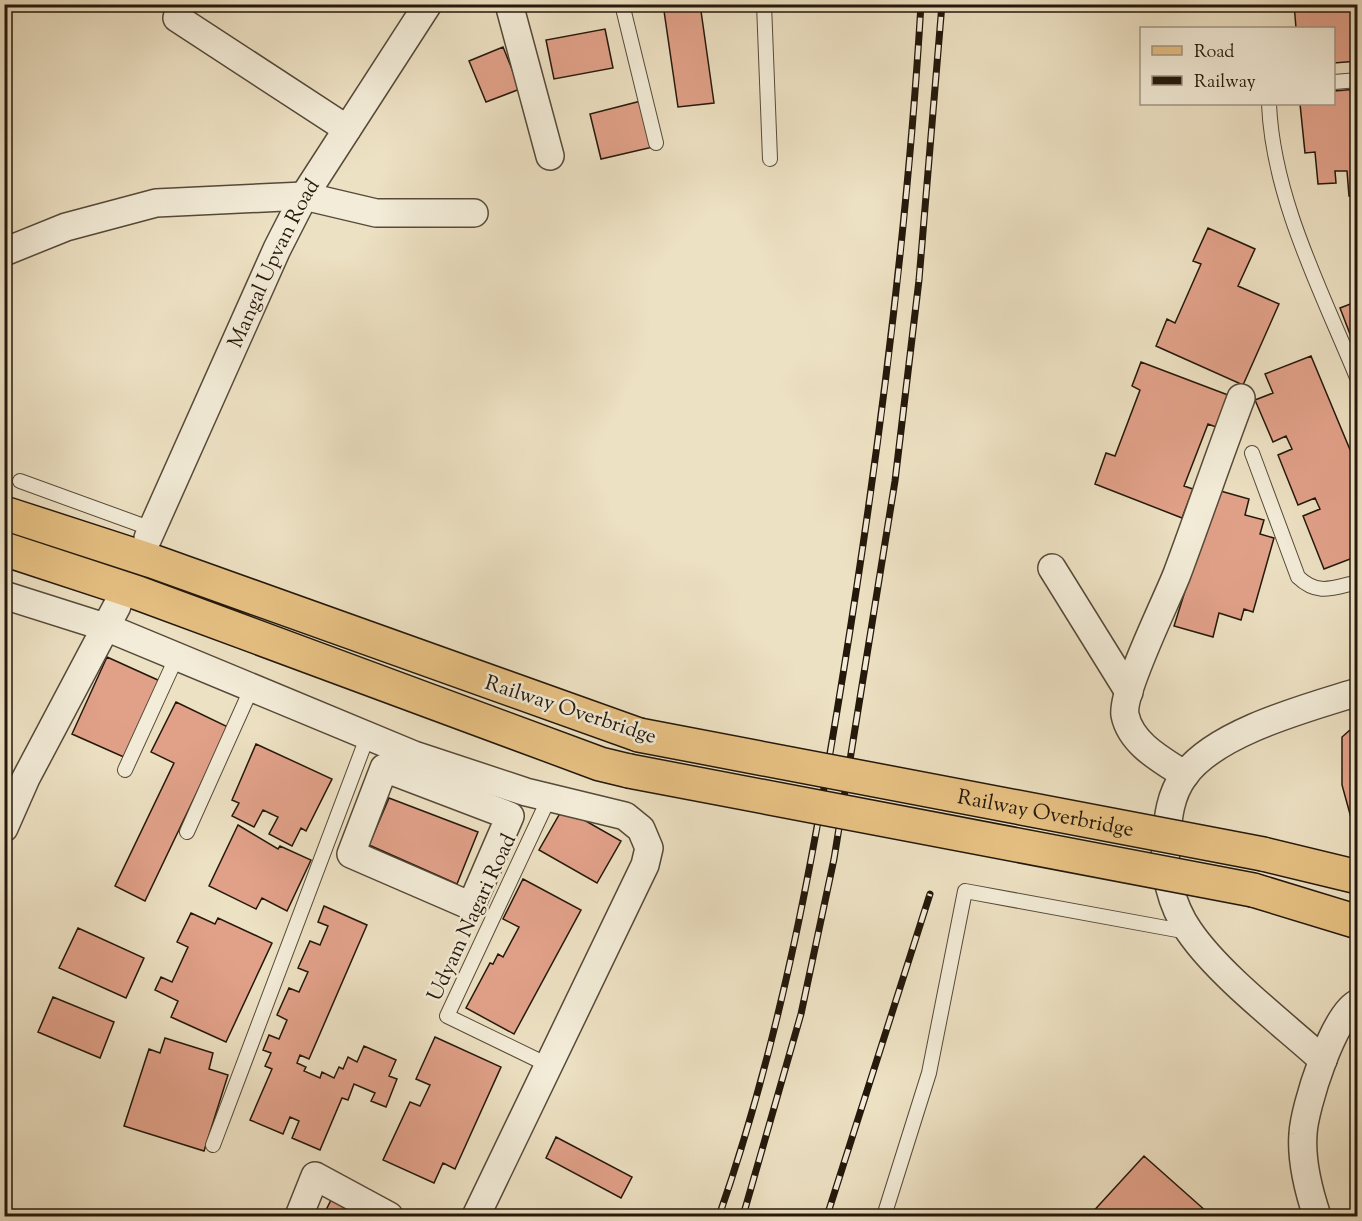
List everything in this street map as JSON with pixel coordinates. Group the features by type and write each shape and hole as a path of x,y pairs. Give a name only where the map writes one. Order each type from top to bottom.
{"main road":[{"name":"Railway Overbridge","path":"4,513 152,561 639,735 1263,854 1358,877"},
{"name":"Railway Overbridge","path":"4,549 138,593 589,759 629,771 1253,891 1358,922"}],"street":[{"name":"Mangal Upvan Road","path":"150,533 277,249 304,196 428,4"},
{"path":"509,4 550,156"},
{"path":"177,18 347,129"},
{"path":"4,252 66,227 156,203 304,196 376,213 474,213"},
{"path":"1185,775 1150,752 1132,732 1125,713 1129,692 1176,576 1241,398"},
{"path":"1053,568 1129,692"},
{"path":"4,596 112,617 177,656 368,735 438,776 510,816 471,906 351,854 384,768 438,776 549,798 625,816 641,829 649,848 645,865 476,1216"},
{"path":"4,828 15,773 112,617"},
{"path":"1323,1060 1216,963 1190,932 1176,909 1164,859 1168,814 1175,792 1185,775 1219,744 1248,730 1358,692"},
{"path":"1317,1216 1306,1169 1302,1135 1308,1101 1338,1026 1353,1005 1358,1003"},
{"path":"298,1216 315,1176 389,1216"}],"lane":[{"path":"622,4 656,143"},
{"path":"764,4 770,159"},
{"path":"1335,82 1358,80"},
{"path":"1269,105 1270,140 1297,231 1358,380"},
{"path":"1252,453 1298,577 1309,587 1324,590 1358,582"},
{"path":"20,481 150,533"},
{"path":"125,770 177,656"},
{"path":"187,832 252,687"},
{"path":"213,1145 368,735"},
{"name":"Udyam Nagari Road","path":"548,1065 447,1016 549,798"},
{"path":"884,1216 929,1073 965,891 1190,932"}],"building":[{"path":"663,4 700,4 714,103 678,107"},
{"path":"1294,4 1358,4 1358,61 1335,63 1335,27 1296,27"},
{"path":"605,29 613,68 554,79 546,40"},
{"path":"503,47 520,89 486,102 469,61"},
{"path":"1358,89 1358,195 1349,196 1347,171 1335,171 1336,183 1318,184 1315,152 1305,153 1300,105 1335,105 1335,91"},
{"path":"641,101 653,147 601,159 590,114"},
{"path":"1208,228 1255,249 1238,286 1279,304 1243,385 1156,346 1167,319 1175,323 1201,264 1193,261"},
{"path":"1358,301 1358,355 1340,308"},
{"path":"1311,356 1358,469 1358,556 1324,569 1303,516 1320,509 1315,498 1298,505 1278,455 1292,449 1286,436 1273,442 1255,400 1273,393 1265,374"},
{"path":"1141,362 1228,395 1216,427 1208,424 1184,486 1193,489 1182,518 1095,484 1106,453 1115,456 1140,390 1132,386"},
{"path":"1217,490 1249,499 1245,515 1264,520 1260,534 1274,538 1253,612 1244,609 1241,620 1219,613 1213,637 1174,626"},
{"path":"107,657 160,681 126,758 72,734"},
{"path":"176,702 228,727 145,901 115,886 174,763 151,752"},
{"path":"1358,723 1358,830 1353,825 1342,785 1342,737"},
{"path":"256,744 332,779 306,831 301,828 292,846 269,834 278,817 263,810 254,827 232,816 239,803 232,800"},
{"path":"389,798 478,832 457,884 369,845"},
{"path":"563,808 621,841 597,883 539,850"},
{"path":"238,825 278,849 280,846 311,860 287,911 262,898 256,909 209,886"},
{"path":"523,879 581,910 514,1034 466,1008 490,963 493,964 498,954 503,957 519,927 503,919"},
{"path":"324,906 367,925 309,1059 300,1055 297,1063 306,1067 304,1071 320,1078 322,1072 334,1078 339,1067 343,1069 348,1057 357,1062 364,1046 396,1060 389,1076 397,1079 386,1107 371,1101 375,1093 354,1084 348,1100 342,1098 320,1150 292,1138 299,1121 290,1117 283,1134 250,1120 272,1069 265,1066 271,1053 263,1050 269,1035 279,1039 287,1020 277,1015 289,988 299,992 308,972 298,968 310,941 320,945 328,926 318,922"},
{"path":"191,913 215,924 218,918 272,943 226,1042 171,1017 178,1001 155,990 161,977 172,982 188,947 177,942"},
{"path":"78,928 144,958 126,998 59,968"},
{"path":"53,997 114,1022 100,1058 38,1032"},
{"path":"435,1037 501,1067 455,1169 443,1163 434,1183 383,1160 410,1102 420,1106 430,1085 416,1079"},
{"path":"165,1038 213,1053 209,1069 228,1075 204,1151 124,1126 149,1049 160,1053"},
{"path":"556,1137 632,1177 621,1198 546,1158"},
{"path":"1144,1156 1207,1212 1203,1216 1089,1216"},
{"path":"332,1198 367,1216 323,1216"}],"railway":[{"path":"719,1216 761,1080 779,1011 809,872 834,732 870,498 891,334 909,169 921,4"},
{"path":"743,1216 801,1014 834,859 895,481 919,280 942,4"},
{"path":"827,1216 930,894"}]}
